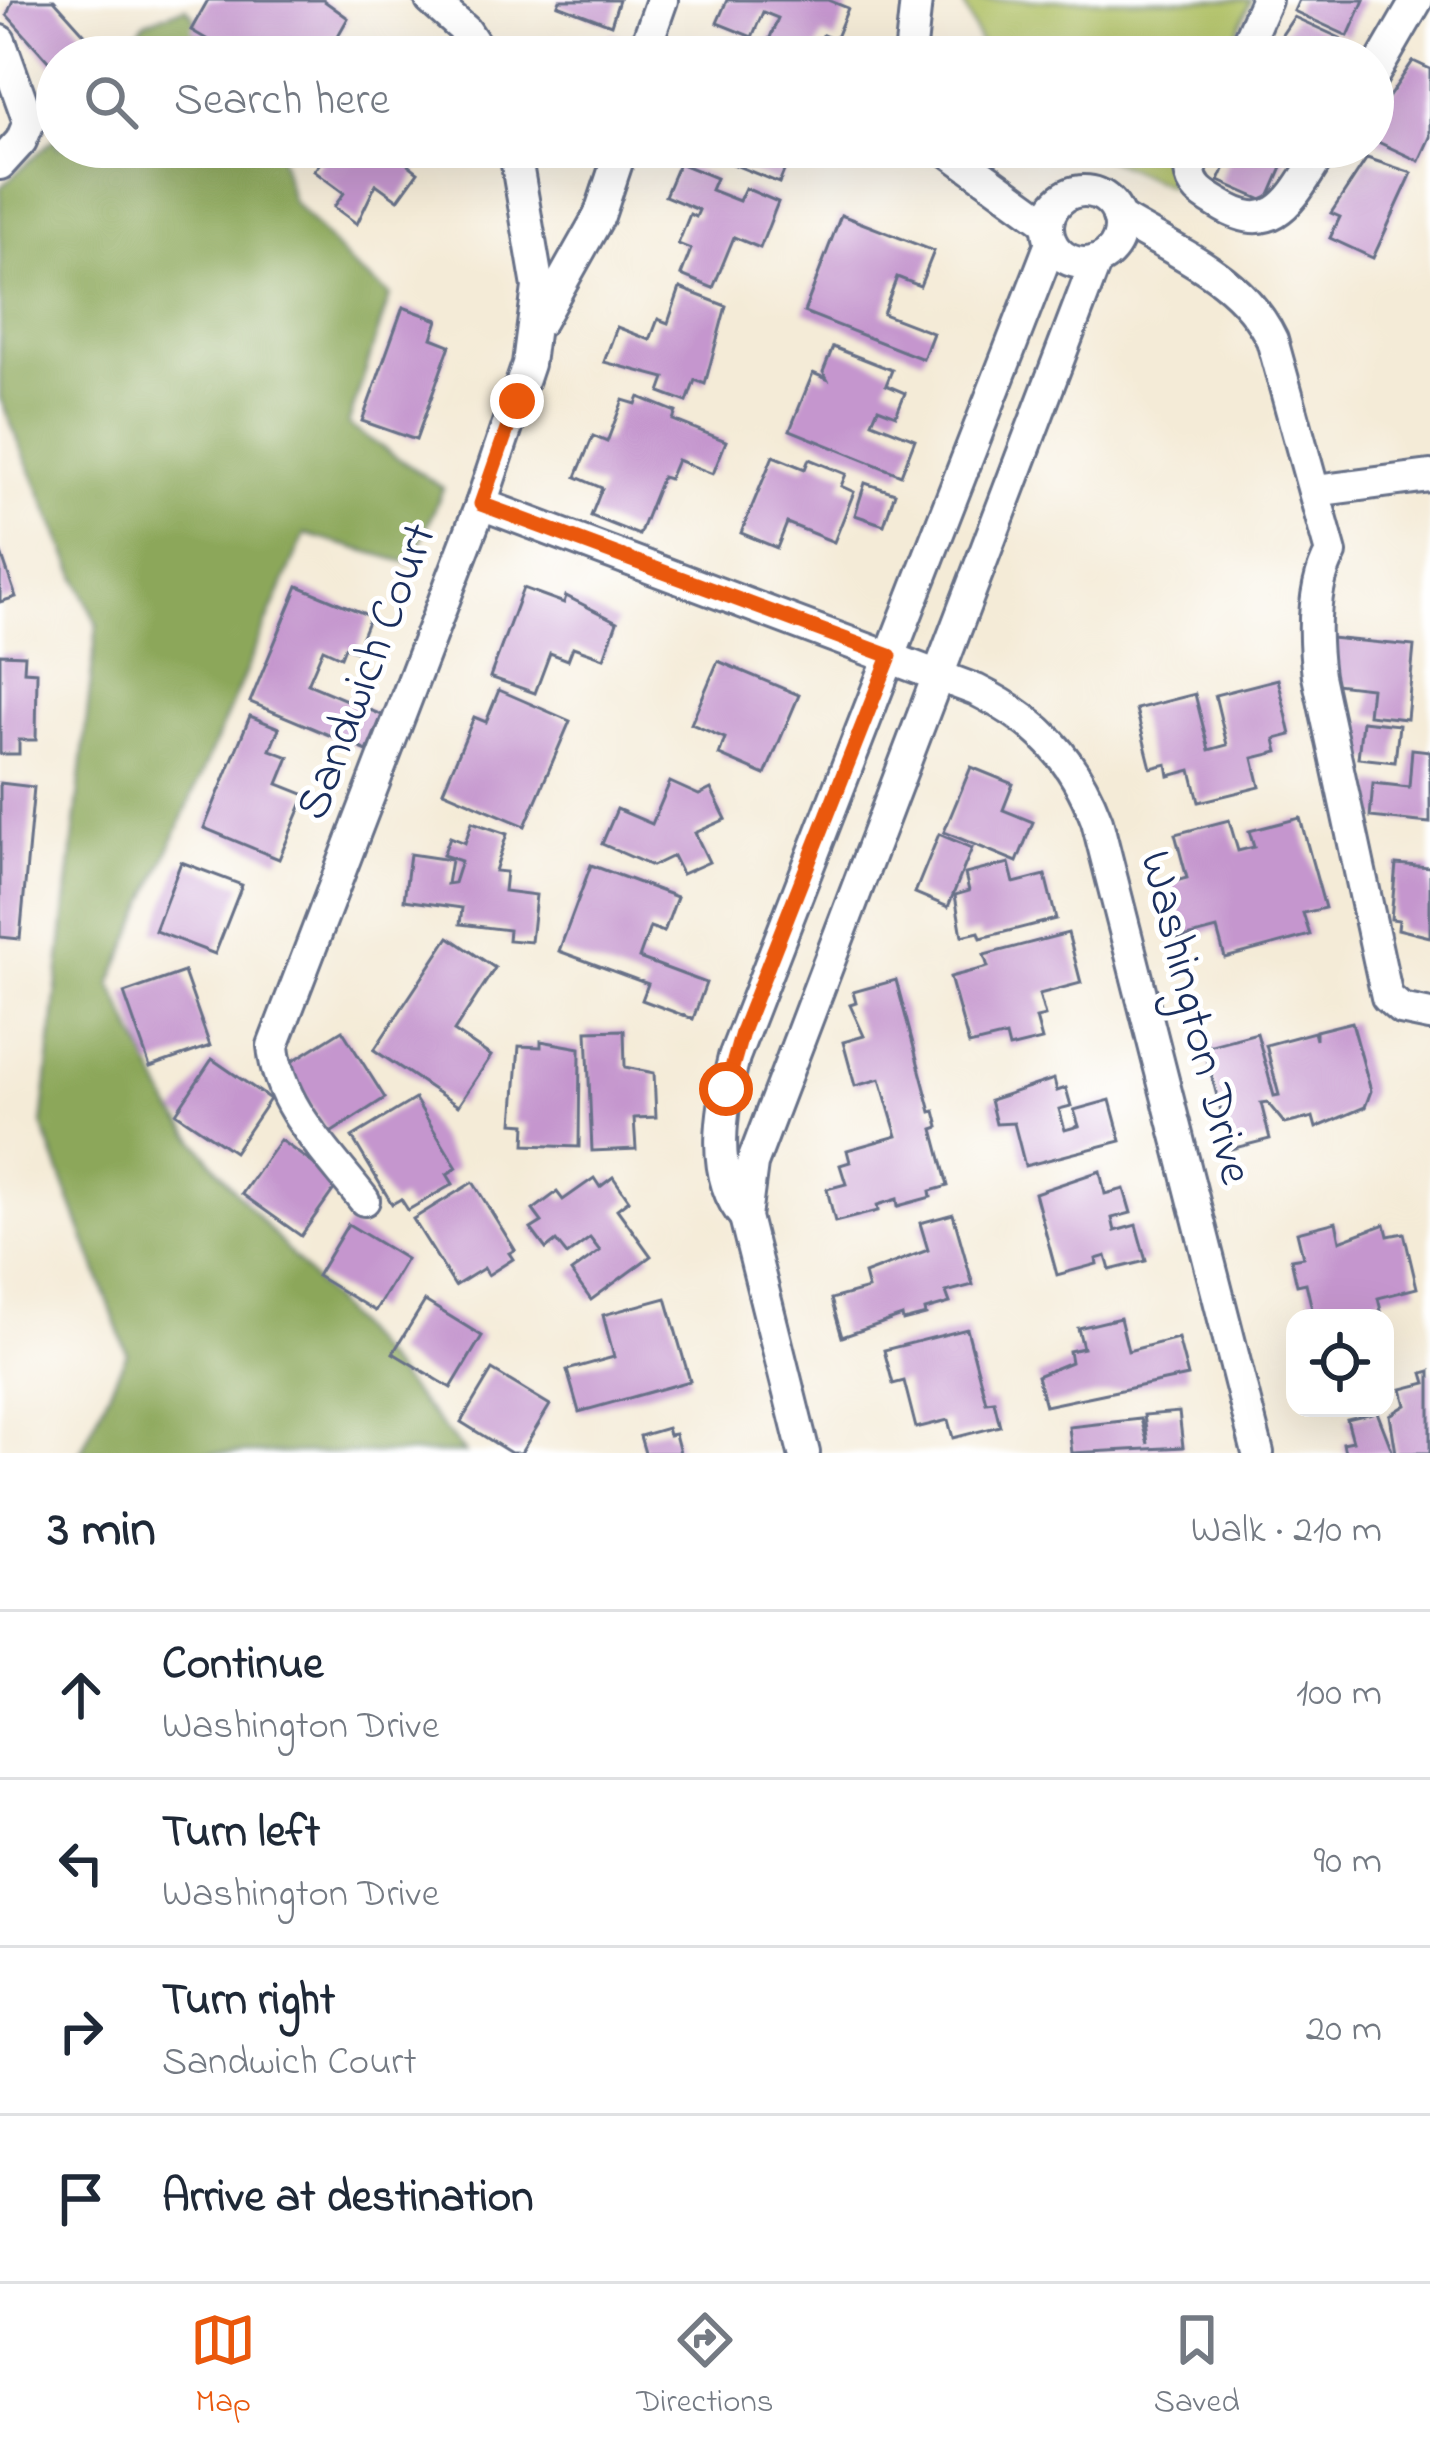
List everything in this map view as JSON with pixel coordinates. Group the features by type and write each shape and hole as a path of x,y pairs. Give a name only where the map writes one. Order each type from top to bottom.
{"street":[{"path":"431,0 469,36"},
{"path":"649,36 662,0"},
{"path":"912,36 916,0"},
{"path":"1250,36 1266,0"},
{"path":"1394,40 1417,0"},
{"path":"0,41 29,122 21,141 0,164"},
{"name":"Sandwich Court","path":"364,1200 289,1101 276,1073 273,1046 481,504 536,326 536,262 518,168"},
{"path":"536,326 599,216 615,168"},
{"path":"745,1217 759,1135 1109,242 1098,194 1066,195 1002,185 968,168"},
{"path":"1193,168 1190,176 1195,186 1232,212 1259,220 1283,208 1311,168"},
{"path":"1002,185 1070,260 1109,242 1173,251 1230,284 1263,319 1331,553 1322,569 1314,629 1318,676 1387,997 1401,1009 1430,1016"},
{"path":"804,1453 745,1217 724,1178 723,1110 734,1057 1066,195"},
{"path":"1315,491 1430,476"},
{"name":"Washington Drive","path":"481,504 941,676 1035,724 1067,760 1087,795 1258,1453"}],"green space":[{"path":"962,0 1251,0 1236,36 977,36"},
{"path":"186,7 199,36 135,36 145,22"},
{"path":"36,155 36,168 284,168 292,200 353,267 390,295 348,425 443,488 412,564 305,534 111,984 171,1109 231,1186 465,1453 80,1453 127,1353 42,1124 97,625 0,398 0,188"},
{"path":"1128,168 1179,168 1171,187"}],"building":[{"path":"13,0 54,0 86,36 36,36 36,47 7,15"},
{"path":"208,0 323,0 348,18 338,36 201,36 191,30"},
{"path":"560,0 619,0 611,25 558,5"},
{"path":"727,0 828,0 848,8 837,36 771,36 778,18 763,12 752,36 717,23"},
{"path":"1299,0 1364,0 1348,36 1294,11"},
{"path":"1294,17 1336,36 1281,36"},
{"path":"1413,61 1430,69 1430,137 1419,161 1394,149 1394,89"},
{"path":"1394,167 1412,173 1373,258 1330,238 1340,217 1331,213 1360,168"},
{"path":"413,168 418,172 398,200 376,184 357,224 334,207 344,193 314,171"},
{"path":"677,168 691,168 716,178 711,190 739,201 745,188 778,202 760,248 734,237 713,288 681,275 691,249 678,244 690,214 696,217 699,210 665,196"},
{"path":"742,168 785,168 779,183"},
{"path":"1225,168 1282,168 1267,202 1219,181"},
{"path":"841,215 934,251 920,286 897,277 883,314 933,333 923,359 804,312"},
{"path":"680,288 726,306 705,384 695,380 687,402 660,392 665,378 604,362 617,327 650,340 658,319 668,323"},
{"path":"403,307 438,320 432,338 450,345 416,440 362,421"},
{"path":"833,347 892,370 886,385 905,393 896,415 878,408 872,422 915,439 901,475 790,430 813,373 827,379 823,372"},
{"path":"639,397 676,412 673,420 726,441 713,474 677,460 669,479 662,477 639,535 591,516 602,488 576,477 593,436 607,442 623,400 636,404"},
{"path":"773,456 805,469 809,459 846,474 841,486 854,492 834,542 787,523 777,548 741,533"},
{"path":"865,483 895,493 884,525 855,515"},
{"path":"0,550 16,597 0,602"},
{"path":"298,586 370,616 356,651 345,647 341,657 323,649 308,684 382,715 367,751 250,702"},
{"path":"523,588 564,603 566,596 617,622 604,658 573,647 568,660 550,653 535,693 490,677"},
{"path":"1330,638 1414,646 1407,719 1368,715 1371,688 1326,683"},
{"path":"0,654 25,655 24,671 37,672 36,740 19,740 19,754 0,754"},
{"path":"718,661 799,695 765,775 719,755 725,738 691,724"},
{"path":"1278,679 1291,735 1275,739 1278,752 1253,758 1260,787 1199,802 1191,770 1169,776 1167,764 1151,768 1136,709 1195,694 1209,750 1227,745 1215,695"},
{"path":"499,690 570,721 525,826 443,791 474,717 486,722"},
{"path":"250,716 279,728 270,750 289,757 278,784 306,795 279,859 204,828"},
{"path":"1362,721 1399,725 1395,762 1358,758"},
{"path":"1412,749 1430,751 1430,823 1370,817 1373,783 1409,787"},
{"path":"971,767 1013,784 1003,810 1033,822 1017,862 944,832"},
{"path":"670,782 699,795 711,789 726,819 695,833 709,862 682,874 673,856 652,866 602,844 617,809 652,824"},
{"path":"0,783 34,787 20,939 0,937"},
{"path":"1300,818 1325,908 1303,913 1310,935 1225,958 1217,929 1176,940 1161,885 1187,878 1175,834 1229,820 1238,851 1254,847 1249,831"},
{"path":"472,822 507,834 495,871 506,872 504,891 536,895 531,942 508,940 509,930 460,924 462,908 404,900 410,854 451,860 447,884 454,883 461,861 443,855 450,837 465,843"},
{"path":"939,834 972,848 948,907 915,893"},
{"path":"181,862 242,885 215,954 155,931"},
{"path":"1009,863 1014,883 1045,875 1056,919 981,938 979,932 962,936 955,895 969,891 965,874"},
{"path":"1396,864 1430,867 1430,937 1398,929 1399,920 1391,919"},
{"path":"591,865 677,897 664,932 650,927 639,958 706,983 693,1019 642,1000 648,984 559,951"},
{"path":"1068,933 1081,983 1039,994 1045,1016 1036,1018 1042,1040 1009,1048 1006,1036 969,1045 950,977 988,967 984,955"},
{"path":"449,937 495,968 454,1031 491,1056 458,1106 374,1050"},
{"path":"184,972 210,1046 150,1067 124,993"},
{"path":"896,980 931,1112 935,1111 939,1127 933,1129 948,1186 930,1191 931,1197 898,1206 897,1199 877,1205 878,1211 835,1222 827,1189 846,1184 840,1165 850,1162 847,1150 897,1136 880,1079 855,1086 843,1042 864,1036 850,1005 856,1003 853,992"},
{"path":"1352,1022 1371,1091 1365,1107 1316,1128 1313,1117 1285,1124 1267,1102 1261,1103 1270,1139 1231,1149 1204,1047 1257,1033 1274,1096 1279,1095 1266,1045 1314,1032 1316,1040 1316,1031"},
{"path":"342,1030 385,1098 329,1134 285,1066"},
{"path":"624,1030 625,1067 654,1073 656,1117 634,1118 636,1149 592,1151 587,1031"},
{"path":"541,1041 580,1048 579,1147 525,1145 526,1124 513,1123 519,1046 541,1047"},
{"path":"212,1059 270,1099 234,1152 176,1113"},
{"path":"1054,1079 1057,1091 1066,1088 1071,1106 1059,1109 1065,1130 1079,1126 1074,1110 1110,1100 1121,1141 1025,1166 1014,1123 996,1124 990,1100"},
{"path":"415,1099 457,1168 447,1174 453,1184 408,1210 401,1199 392,1204 352,1137"},
{"path":"280,1140 339,1182 301,1236 242,1194"},
{"path":"1100,1171 1105,1194 1124,1189 1131,1213 1112,1218 1115,1231 1136,1225 1146,1261 1110,1270 1106,1256 1096,1259 1097,1264 1057,1275 1035,1193"},
{"path":"613,1177 629,1200 617,1209 651,1256 591,1300 571,1272 600,1251 590,1238 567,1255 556,1241 546,1249 531,1229 542,1222 533,1210 557,1192 563,1200 594,1178 600,1187"},
{"path":"473,1182 515,1250 509,1253 513,1259 488,1275 484,1268 455,1286 413,1219"},
{"path":"953,1214 973,1285 946,1292 950,1303 925,1310 926,1315 903,1321 902,1316 842,1337 831,1299 868,1289 864,1274 928,1250 920,1223"},
{"path":"1336,1222 1340,1241 1385,1224 1388,1236 1404,1233 1417,1288 1378,1298 1381,1309 1312,1309 1306,1283 1297,1285 1291,1259 1303,1257 1297,1232"},
{"path":"348,1224 406,1259 375,1311 317,1276"},
{"path":"666,1298 690,1381 579,1412 567,1370 614,1357 603,1315"},
{"path":"425,1301 482,1336 451,1388 393,1353"},
{"path":"1120,1318 1128,1351 1178,1338 1188,1376 1045,1406 1037,1376 1071,1362 1069,1351 1083,1348 1078,1328"},
{"path":"967,1329 986,1402 994,1401 1000,1426 953,1438 948,1420 916,1428 904,1381 893,1384 884,1350"},
{"path":"492,1370 550,1405 521,1453 511,1453 461,1422"},
{"path":"1430,1371 1430,1453 1396,1453 1390,1417 1406,1405 1402,1389 1426,1383 1423,1373"},
{"path":"1179,1412 1183,1447 1072,1453 1069,1427 1141,1419 1148,1444 1144,1415"},
{"path":"1379,1417 1393,1453 1345,1453 1343,1443 1353,1441 1347,1419"},
{"path":"667,1428 669,1435 675,1434 680,1453 645,1453 640,1436"}],"route":[{"path":"517,401 481,504 890,656 743,1029 726,1089"}]}
